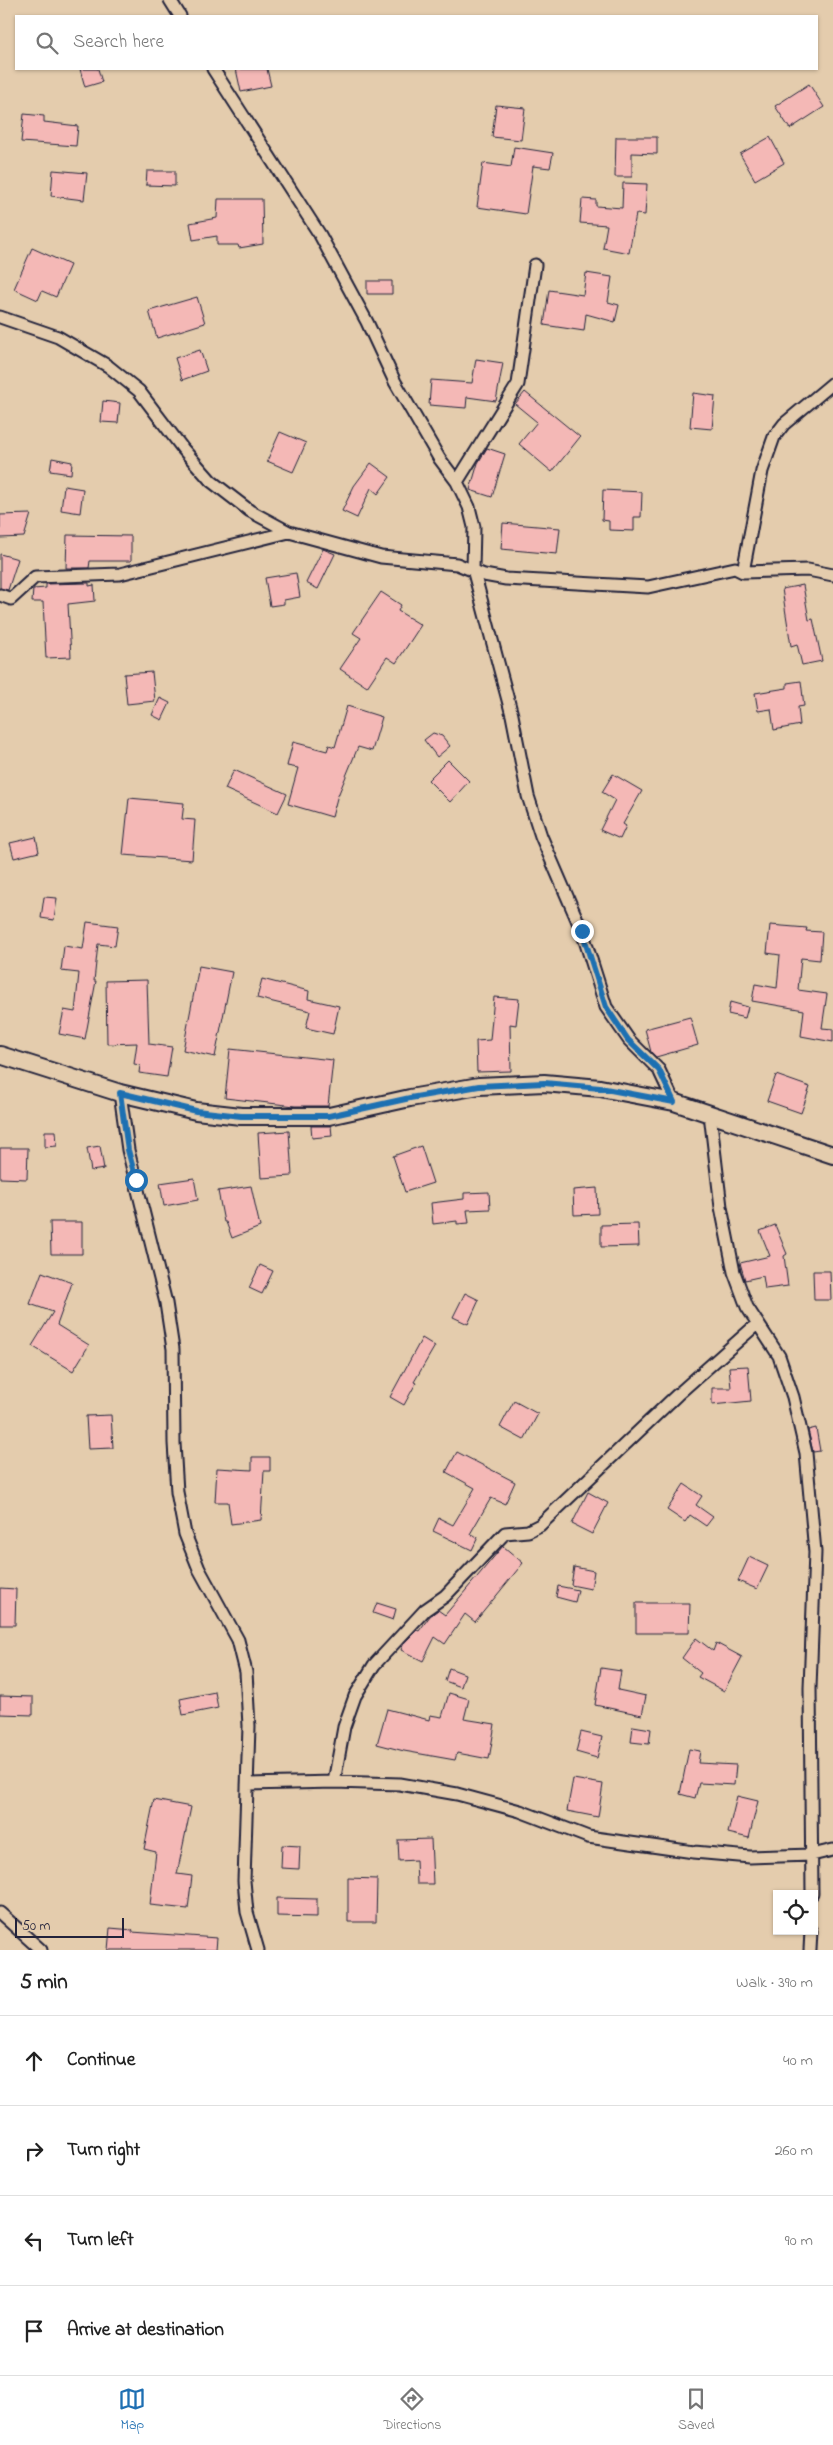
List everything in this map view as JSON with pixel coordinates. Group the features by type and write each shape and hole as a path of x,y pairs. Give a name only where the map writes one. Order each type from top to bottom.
{"street":[{"path":"170,0 179,15"},
{"path":"214,70 320,235 367,322 395,382 439,458 458,482 469,507 474,527 473,570 512,715 528,796 541,836 582,931 606,1007 628,1040 659,1070 674,1102"},
{"path":"458,482 518,384 535,265"},
{"path":"0,317 58,337 108,366 139,391 183,449 211,481 250,511 289,532 381,557 456,564 493,578 648,587 735,568 743,572 808,570 833,575"},
{"path":"743,572 762,471 774,437 784,424 833,383"},
{"path":"0,596 11,599 35,577 120,574 289,532"},
{"path":"0,1055 120,1093 196,1111 241,1116 329,1116 410,1098 479,1086 544,1083 600,1088 674,1102 833,1155"},
{"path":"120,1093 128,1150 162,1284 173,1348 174,1452 177,1492 185,1534 199,1569 238,1640 246,1672 249,1726 244,1882 247,1912 258,1950"},
{"path":"710,1114 721,1207 734,1272 747,1307 779,1356 793,1397 806,1453 812,1499 815,1552 810,1688 812,1890"},
{"path":"334,1782 344,1726 355,1696 374,1665 425,1610 450,1591 505,1533 528,1531 540,1525 649,1420 757,1324"},
{"path":"247,1784 334,1782 400,1784 457,1794 520,1811 588,1837 627,1843 750,1856 812,1855 833,1850"},
{"path":"0,1913 41,1950"},
{"path":"810,1950 811,1935"}],"building":[{"path":"80,70 98,70 102,82 85,87"},
{"path":"236,70 267,70 271,86 241,92"},
{"path":"809,84 824,107 790,129 775,106"},
{"path":"496,105 525,108 521,140 492,137"},
{"path":"24,114 44,116 44,122 78,126 76,146 21,142"},
{"path":"616,137 657,137 657,154 632,153 632,177 615,177"},
{"path":"770,137 784,163 755,180 740,154"},
{"path":"514,147 553,153 550,168 533,166 526,214 477,207 483,163 511,167"},
{"path":"53,170 87,173 84,200 51,196"},
{"path":"147,171 175,171 175,186 146,185"},
{"path":"623,183 647,184 645,215 636,214 629,253 603,248 607,225 580,223 582,199 596,200 596,206 622,208"},
{"path":"218,199 262,199 263,244 239,248 238,245 217,245 217,236 193,240 190,223 217,218"},
{"path":"32,248 70,265 56,297 42,291 38,300 14,289"},
{"path":"586,273 612,277 608,302 619,305 615,322 586,314 584,331 544,325 549,290 583,295"},
{"path":"367,281 392,281 392,294 367,294"},
{"path":"197,297 205,323 157,338 149,311"},
{"path":"200,350 207,371 182,380 175,358"},
{"path":"476,359 503,363 496,401 467,397 466,408 429,405 431,380 472,383"},
{"path":"525,392 580,437 552,472 519,444 537,422 515,404"},
{"path":"693,393 715,396 712,429 690,427"},
{"path":"103,401 120,403 118,423 101,422"},
{"path":"280,432 306,443 293,472 267,461"},
{"path":"487,448 505,454 492,497 470,490 478,463"},
{"path":"52,458 72,462 71,474 50,471"},
{"path":"371,463 390,477 378,494 371,488 357,518 342,511 354,486"},
{"path":"64,486 83,489 80,513 61,510"},
{"path":"603,490 642,492 641,517 634,517 634,531 609,530 609,521 602,520"},
{"path":"31,514 24,537 0,538 0,515"},
{"path":"503,523 560,528 557,554 501,549"},
{"path":"67,535 131,536 131,561 90,561 89,568 66,568"},
{"path":"323,549 335,554 318,589 306,583"},
{"path":"0,554 18,559 8,590 0,588"},
{"path":"296,573 300,597 284,600 284,604 270,606 265,578"},
{"path":"89,583 89,586 94,585 95,601 68,604 71,657 46,658 43,602 32,602 33,589 46,588 46,584"},
{"path":"803,585 809,620 813,619 822,661 802,665 797,644 791,646 782,589"},
{"path":"381,592 401,605 398,611 421,625 396,663 387,657 367,687 340,669 361,638 353,633"},
{"path":"152,672 155,701 127,704 124,674"},
{"path":"801,681 804,706 798,707 800,725 774,730 771,709 758,711 755,693 787,688 787,683"},
{"path":"160,698 170,703 162,720 152,715"},
{"path":"347,706 382,717 372,751 358,747 337,798 332,817 288,804 298,768 287,766 293,742 327,751 329,745 335,747"},
{"path":"433,733 442,736 450,746 437,757 424,740"},
{"path":"448,760 469,781 450,802 428,780"},
{"path":"234,770 287,794 278,813 225,789"},
{"path":"613,774 642,791 623,824 626,826 620,839 600,830 615,800 602,792"},
{"path":"129,798 184,803 182,819 195,820 192,860 123,855"},
{"path":"36,837 39,852 14,858 10,843"},
{"path":"44,897 57,898 54,920 41,918"},
{"path":"87,922 118,926 115,946 98,944 94,981 96,981 85,1039 59,1034 64,1010 75,1012 79,973 61,971 64,946 83,949"},
{"path":"770,925 807,928 806,931 822,932 820,960 801,958 798,990 827,994 822,1028 833,1029 833,1042 801,1036 804,1010 752,1001 755,984 777,988 780,955 767,953"},
{"path":"199,966 232,972 215,1057 183,1050"},
{"path":"262,979 309,991 308,999 339,1006 333,1034 306,1028 310,1011 257,998"},
{"path":"147,980 149,1044 172,1047 167,1077 139,1073 140,1065 134,1064 137,1043 107,1044 106,981"},
{"path":"494,997 519,999 516,1025 510,1024 511,1071 477,1072 476,1041 490,1040"},
{"path":"730,1002 748,1007 745,1018 728,1014"},
{"path":"690,1017 698,1045 656,1057 651,1052 645,1029"},
{"path":"230,1049 333,1060 328,1106 295,1106 225,1098"},
{"path":"776,1075 810,1087 801,1113 767,1101"},
{"path":"311,1126 331,1126 332,1136 312,1138"},
{"path":"45,1131 56,1131 57,1146 45,1147"},
{"path":"289,1131 292,1176 261,1178 258,1133"},
{"path":"100,1146 104,1169 91,1171 87,1148"},
{"path":"421,1146 433,1183 405,1192 393,1156"},
{"path":"0,1148 28,1148 27,1179 0,1178"},
{"path":"194,1178 198,1200 164,1206 160,1183"},
{"path":"251,1186 260,1227 232,1238 226,1222 224,1222 218,1191"},
{"path":"597,1188 598,1214 574,1215 573,1190"},
{"path":"489,1192 490,1209 467,1210 469,1223 457,1224 457,1221 433,1224 431,1203 464,1199 464,1193"},
{"path":"50,1222 82,1222 82,1254 51,1254"},
{"path":"638,1224 639,1246 601,1247 601,1225"},
{"path":"775,1225 787,1254 784,1256 788,1286 765,1289 763,1276 745,1280 740,1263 770,1256 760,1231"},
{"path":"260,1265 273,1271 262,1294 249,1288"},
{"path":"813,1271 830,1271 831,1300 814,1300"},
{"path":"42,1272 72,1283 57,1325 89,1345 73,1371 32,1346 53,1312 30,1304"},
{"path":"465,1293 479,1300 468,1324 453,1317"},
{"path":"422,1338 435,1346 414,1382 416,1383 404,1405 390,1397"},
{"path":"748,1366 751,1401 712,1405 712,1388 731,1388 729,1367"},
{"path":"514,1401 538,1414 524,1440 500,1427"},
{"path":"111,1415 113,1448 88,1449 86,1416"},
{"path":"816,1428 820,1451 813,1452 808,1430"},
{"path":"457,1452 515,1482 505,1504 491,1498 470,1534 478,1537 472,1550 433,1531 439,1518 453,1525 475,1488 446,1472"},
{"path":"252,1457 270,1457 270,1471 264,1471 261,1520 231,1524 228,1502 215,1502 217,1468 252,1470"},
{"path":"684,1484 702,1496 696,1505 713,1517 706,1526 690,1515 685,1522 667,1510"},
{"path":"588,1492 608,1503 592,1534 572,1524"},
{"path":"503,1546 523,1563 475,1622 465,1614 445,1644 435,1637 423,1661 401,1650 404,1643 417,1630 419,1631 430,1616 438,1610 445,1615"},
{"path":"749,1557 768,1566 757,1589 738,1581"},
{"path":"574,1567 594,1571 591,1589 571,1585"},
{"path":"558,1586 578,1590 575,1602 556,1597"},
{"path":"0,1588 16,1589 15,1625 0,1625"},
{"path":"377,1603 396,1609 393,1620 373,1613"},
{"path":"636,1603 690,1603 689,1633 636,1633"},
{"path":"696,1638 713,1651 716,1643 742,1657 724,1691 698,1677 701,1673 682,1658"},
{"path":"449,1668 465,1674 461,1687 445,1681"},
{"path":"601,1668 621,1671 618,1690 646,1696 642,1715 595,1705"},
{"path":"215,1692 218,1708 183,1715 180,1699"},
{"path":"449,1693 469,1699 464,1719 495,1724 489,1759 457,1753 455,1760 377,1744 387,1709 429,1720 430,1715 442,1717"},
{"path":"0,1696 33,1697 33,1715 0,1714"},
{"path":"633,1726 651,1729 649,1744 631,1742"},
{"path":"581,1732 602,1737 597,1758 576,1752"},
{"path":"689,1749 700,1751 698,1763 736,1765 734,1785 699,1783 695,1798 680,1794"},
{"path":"573,1779 603,1784 598,1817 567,1811"},
{"path":"737,1796 758,1801 749,1838 728,1833"},
{"path":"154,1800 191,1807 177,1874 192,1876 188,1909 150,1905 156,1852 144,1849"},
{"path":"431,1839 433,1884 417,1884 416,1860 399,1861 398,1840"},
{"path":"282,1845 300,1846 299,1869 281,1868"},
{"path":"348,1878 377,1879 376,1922 348,1922"},
{"path":"277,1898 317,1899 317,1917 277,1916"},
{"path":"110,1928 133,1930 132,1932 217,1938 216,1950 108,1950"}],"route":[{"path":"136,1180 128,1150 120,1093 196,1111 241,1116 329,1116 410,1098 479,1086 544,1083 600,1088 674,1102 659,1070 628,1040 606,1007 582,931"}]}
